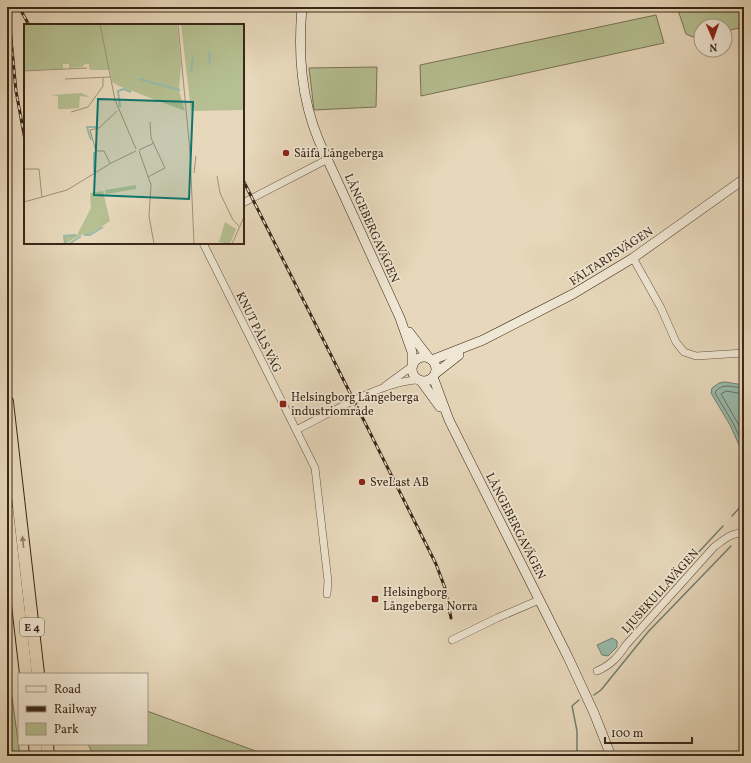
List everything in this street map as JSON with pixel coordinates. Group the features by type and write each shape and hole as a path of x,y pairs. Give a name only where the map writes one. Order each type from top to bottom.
{"highway":[{"name":"E 4","path":"7,402 38,673"},
{"name":"E 4","path":"7,510 26,673"},
{"path":"7,575 23,649"},
{"path":"27,581 46,673"},
{"path":"35,745 36,756"},
{"path":"46,745 48,756"}],"street":[{"name":"LÅNGEBERGAVÄGEN","path":"302,7 300,55 305,96 311,121 400,318 412,352 412,366"},
{"path":"244,202 328,160"},
{"name":"FÄLTARPSVÄGEN","path":"434,375 450,360 482,340 573,294 633,258 744,179"},
{"name":"KNUT PÅLS VÄG","path":"203,244 317,472 328,581 327,594"},
{"path":"633,258 682,350 689,355 696,356 744,353"},
{"name":"LÅNGEBERGAVÄGEN","path":"400,318 414,341 430,359"},
{"name":"FÄLTARPSVÄGEN","path":"430,359 482,340"},
{"path":"296,430 378,390 412,366 420,358 430,359 436,367 434,375 429,381 408,381 378,390"},
{"path":"412,366 413,376 419,381"},
{"name":"LÅNGEBERGAVÄGEN","path":"434,375 449,420 540,600 594,713 611,756"},
{"name":"LÅNGEBERGAVÄGEN","path":"419,381 449,420"},
{"name":"LJUSEKULLAVÄGEN","path":"598,671 608,666 619,655 626,645 714,547 734,533 744,533"},
{"path":"452,640 497,618 540,600"}],"green space":[{"path":"677,7 744,7 744,27 733,29 733,18 693,18 693,37 686,34"},
{"path":"656,15 664,43 421,96 420,65"},
{"path":"377,67 376,107 314,110 309,68"},
{"path":"7,697 12,697 20,756 7,756"},
{"path":"148,711 269,756 94,756 88,745 148,745"}],"water":[{"path":"725,382 744,385 744,456 730,425 711,393 712,388 719,383"},
{"path":"612,638 617,641 617,647 608,656 602,655 597,645"}],"waterway":[{"path":"732,516 744,503"},
{"path":"627,629 723,526"},
{"path":"594,695 601,690 648,632 731,546"},
{"path":"577,756 577,731 572,706 579,700"}],"railway":[{"path":"8,7 16,91 24,135"},
{"path":"19,7 28,24"},
{"path":"244,182 436,564 445,588 451,618"}],"place":[{"name":"Såifa Långeberga","path":"286,153"},
{"name":"Helsingborg Långeberga industriområde","path":"283,404"},
{"name":"SveLast AB","path":"362,482"},
{"name":"Helsingborg Långeberga Norra","path":"375,599"}]}
